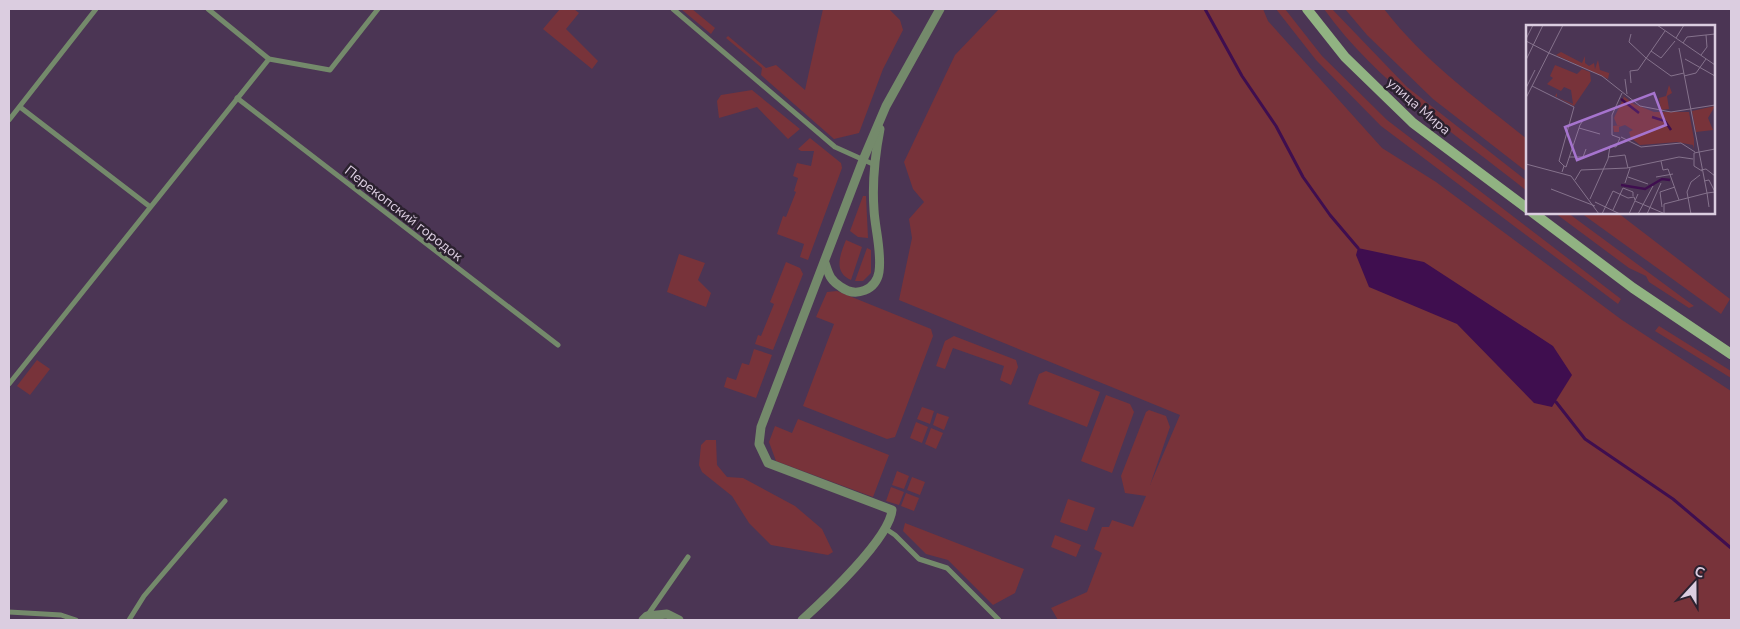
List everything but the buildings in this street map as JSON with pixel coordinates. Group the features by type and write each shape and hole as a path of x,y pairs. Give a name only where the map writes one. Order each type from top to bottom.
{"main road":[{"name":"улица Мира","path":"1307,9 1345,57 1413,123 1526,208"},
{"path":"1535,214 1632,288 1731,354"}],"street":[{"path":"9,120 96,9"},
{"path":"208,9 269,59 330,70 378,9"},
{"path":"673,9 835,147 875,165"},
{"path":"802,620 874,545 892,518 892,510 768,463 759,444 764,421 863,160 886,106 940,9"},
{"path":"9,384 149,206 269,59"},
{"name":"Перекопский городок","path":"237,98 558,345"},
{"path":"825,262 830,280 847,292 863,292 874,284 879,272 874,209 875,165 876,150 886,106"},
{"path":"20,107 149,206"},
{"path":"129,620 144,596 225,501"},
{"path":"886,529 895,535 919,559 947,568 999,620"},
{"path":"645,618 688,557"},
{"path":"9,612 61,615 76,620"},
{"path":"645,618 667,614 679,620"}],"shaded area":[{"path":"560,9 574,9 579,13 566,29 598,61 592,69 543,29"},
{"path":"681,9 692,9 715,28 711,34"},
{"path":"823,9 889,9 900,20 903,30 883,69 859,133 834,139 761,75 762,68 726,38 728,36 766,68 776,65 805,90"},
{"path":"999,9 1263,9 1268,21 1382,148 1436,182 1622,320 1731,391 1731,620 1058,620 1051,608 1087,592 1102,553 1094,549 1102,527 1109,527 1112,520 1133,527 1146,496 1125,493 1121,476 1146,412 1149,410 1166,416 1170,427 1150,485 1180,415 899,300 912,238 909,219 924,202 913,189 904,162 955,55"},
{"path":"1276,9 1285,9 1322,56 1387,120 1621,299 1618,304 1381,126 1316,60"},
{"path":"1324,9 1332,9 1407,87 1526,180 1526,190 1419,107 1368,61"},
{"path":"1345,9 1384,9 1399,28 1433,62 1526,138 1526,171 1433,99 1367,35"},
{"path":"752,90 800,129 788,139 757,107 719,118 717,101 721,95"},
{"path":"810,138 841,163 842,168 808,260 800,257 804,244 777,234 783,216 786,217 796,192 794,191 798,178 793,176 797,163 811,166 814,151 801,151 798,149"},
{"path":"863,196 866,196 868,238 858,237 850,231"},
{"path":"1556,214 1569,214 1694,306 1689,308 1649,282 1646,276 1629,268"},
{"path":"1582,214 1619,214 1730,299 1721,314"},
{"path":"846,240 862,247 851,280 845,277 840,268 840,257"},
{"path":"867,248 871,250 871,273 863,281 855,281"},
{"path":"1358,248 1424,262 1553,346 1572,375 1552,407 1534,403 1457,324 1369,287 1356,255"},
{"path":"679,254 705,263 698,280 711,293 706,307 667,292"},
{"path":"786,262 800,268 803,274 773,350 755,344 758,335 761,336 774,304 770,302"},
{"path":"837,291 931,329 933,336 895,437 887,439 803,406 834,324 816,317 827,292"},
{"path":"1659,326 1731,371 1731,378 1655,331"},
{"path":"954,336 1016,360 1018,367 1011,385 1000,380 1004,366 953,348 945,369 936,366 945,341"},
{"path":"754,349 772,355 756,398 724,387 727,377 736,380 742,363 749,365"},
{"path":"37,360 50,369 30,395 17,386"},
{"path":"1046,371 1100,392 1087,427 1028,404 1039,374"},
{"path":"1106,395 1130,404 1134,412 1112,473 1081,461"},
{"path":"922,407 934,411 930,424 917,419"},
{"path":"937,413 949,417 944,430 933,425"},
{"path":"798,419 889,455 873,497 776,461 769,442 775,426 792,433"},
{"path":"916,422 928,427 922,443 910,438"},
{"path":"931,428 943,433 936,449 925,444"},
{"path":"706,440 716,440 717,465 727,477 743,478 795,506 822,529 833,552 828,555 771,545 749,523 732,496 702,472 699,465 701,445"},
{"path":"897,471 909,476 904,489 892,485"},
{"path":"912,477 925,482 920,495 907,490"},
{"path":"891,487 904,492 899,505 886,501"},
{"path":"906,493 919,498 914,511 901,506"},
{"path":"1068,499 1095,508 1087,531 1060,522"},
{"path":"905,523 1024,569 1015,593 993,605 948,560 926,554 903,531"},
{"path":"1055,535 1081,545 1076,557 1051,547"}],"waterway":[{"path":"1205,9 1242,76 1276,126 1303,177 1330,215 1358,248"},
{"path":"1556,402 1585,439 1673,499 1731,548"}]}
